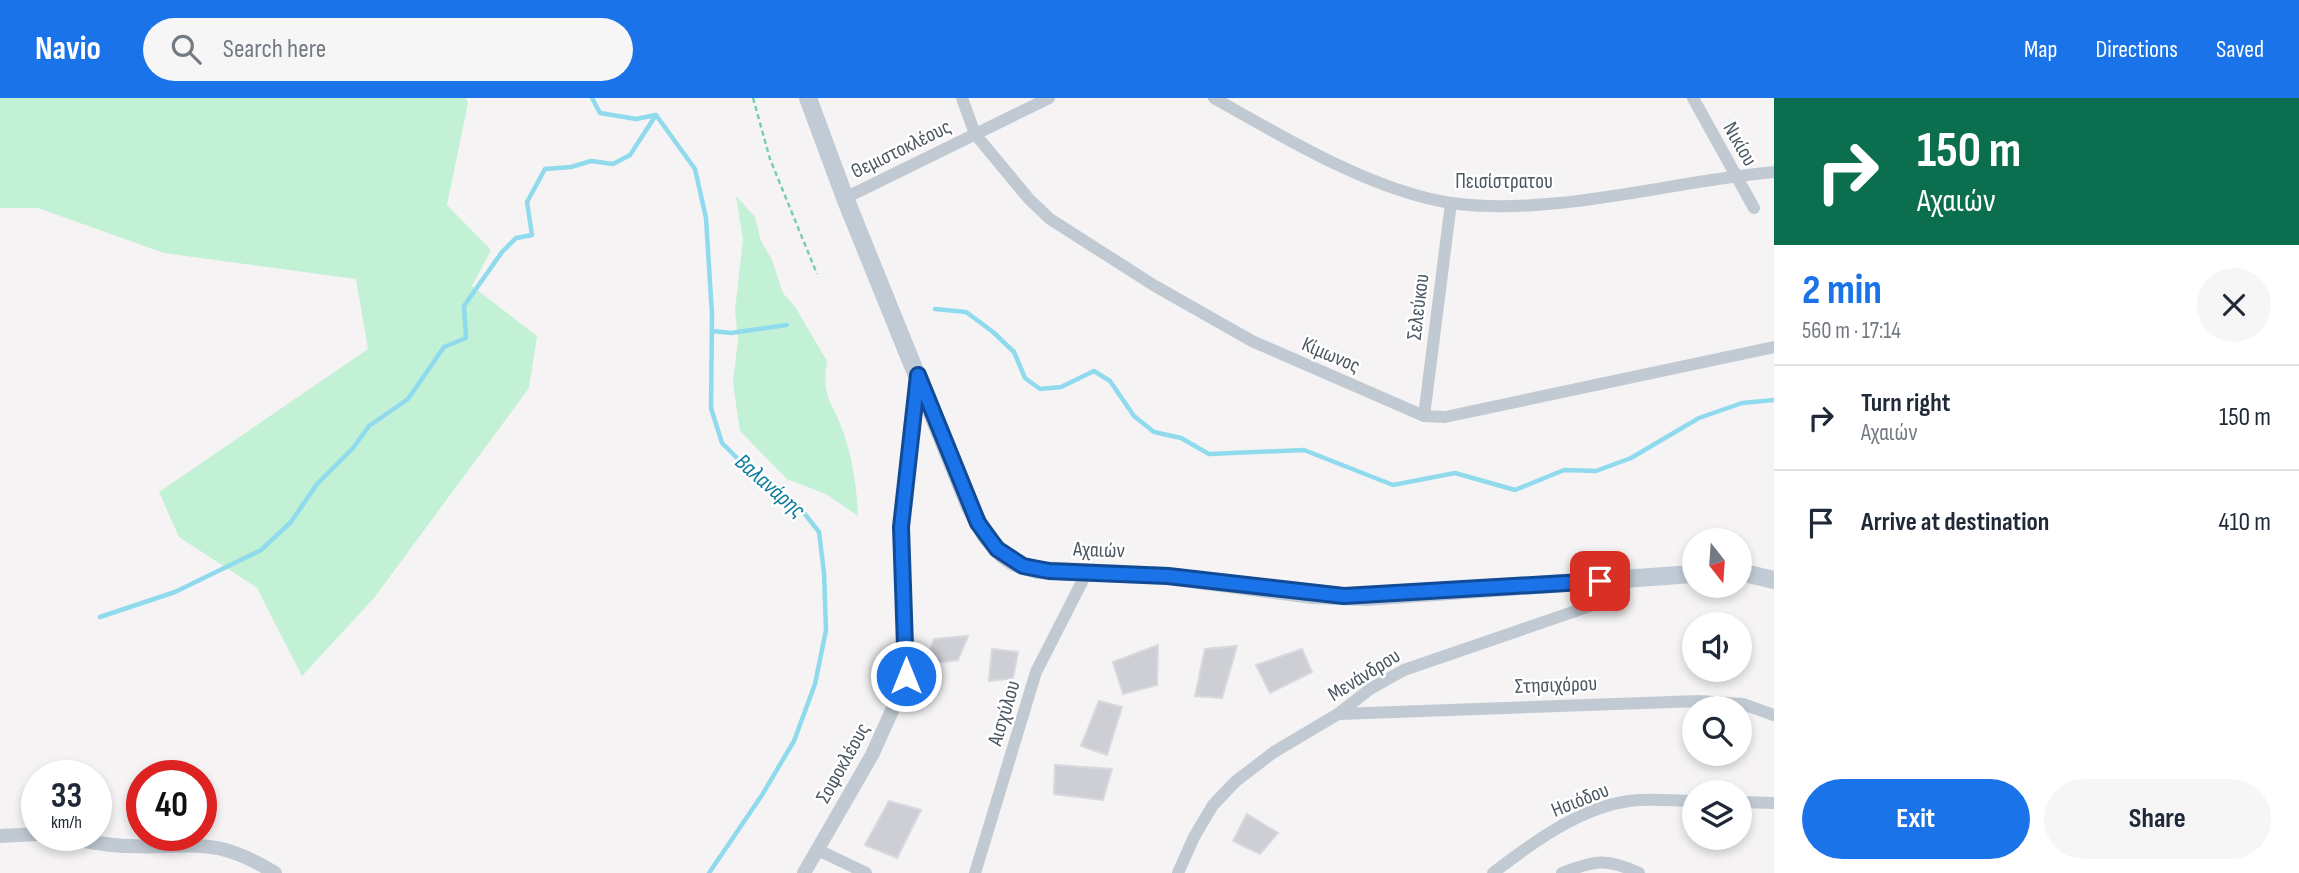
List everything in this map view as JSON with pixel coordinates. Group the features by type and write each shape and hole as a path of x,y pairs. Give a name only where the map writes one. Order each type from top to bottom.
{"main road":[{"name":"Αχαιών","path":"808,98 845,198 970,507 997,549 1009,560 1030,568 1168,576 1344,596 1682,575"},
{"path":"1752,575 1774,580"}],"street":[{"name":"Κίμωνος","path":"962,98 975,134 1040,211 1074,235 1251,341 1424,416 1445,417 1774,347"},
{"name":"Θεμιστοκλέους","path":"845,198 1049,98"},
{"name":"Πεισίστρατου","path":"1214,98 1298,145 1348,168 1400,189 1451,203 1538,203 1774,172"},
{"name":"Νικίου","path":"1693,98 1754,208"},
{"name":"Σελεύκου","path":"1424,416 1451,203"},
{"name":"Σοφοκλέους","path":"804,873 872,755 904,684 906,666 901,527 918,375"},
{"name":"Αισχύλου","path":"975,873 1037,672 1087,572"},
{"name":"Μενάνδρου","path":"1178,873 1204,819 1236,781 1273,752 1339,714 1370,689 1413,666 1593,605 1623,579"},
{"name":"Στησιχόρου","path":"1339,714 1545,704 1699,701 1743,704 1774,715"},
{"name":"Ησιόδου","path":"1493,873 1549,833 1611,805 1632,801 1682,801"},
{"path":"1752,802 1774,803"},
{"path":"0,836 21,835"},
{"path":"112,844 213,846 246,856 275,873"},
{"path":"818,850 866,873"},
{"path":"1562,873 1598,861 1615,863 1639,873"},
{"path":"1603,873 1615,863"}],"path":[{"path":"753,98 770,159 817,274"}],"green space":[{"path":"0,98 466,98 468,103 447,205 491,250 472,286 537,336 529,388 374,598 302,676 257,588 179,537 159,492 368,349 356,279 164,253 38,208 0,208"},
{"path":"736,196 755,217 761,241 772,260 783,293 795,307 827,361 827,392 850,455 858,516 826,494 787,479 740,431 733,383 738,339 735,310 743,240"}],"building":[{"path":"968,636 958,660 926,664 934,639"},
{"path":"1158,645 1157,685 1123,694 1113,662"},
{"path":"1237,646 1222,698 1195,696 1205,649"},
{"path":"992,649 1018,652 1013,678 989,681"},
{"path":"1302,649 1312,672 1270,693 1256,665"},
{"path":"1099,701 1122,707 1107,755 1081,746"},
{"path":"1055,765 1112,769 1103,800 1054,794"},
{"path":"889,801 921,810 897,858 865,845"},
{"path":"1247,814 1278,833 1260,854 1233,841"}],"waterway":[{"name":"Βαλανάρης","path":"592,98 600,113 636,119 656,115 695,169 706,218 712,315 711,408 722,443 762,483 797,504 819,532 826,630 815,684 794,741 762,795 709,873"},
{"path":"100,617 175,592 261,550 291,522 317,484 353,448 369,426 408,399 444,347 466,338 464,306 502,252 516,238 532,235 527,202 545,169 571,167 591,161 613,164 630,155 656,115"},
{"path":"935,309 966,312 993,332 1014,352 1025,378 1040,389 1061,387 1094,371 1110,381 1134,416 1154,432 1181,438 1209,454 1304,450 1393,485 1455,473 1515,490 1564,470 1596,471 1631,458 1699,418 1742,403 1774,400"},
{"path":"712,331 731,333 787,325"}],"route":[{"path":"906,676 901,527 918,375 978,523 997,549 1009,560 1023,566 1049,571 1168,576 1229,582 1326,596 1397,596 1600,581"}]}
